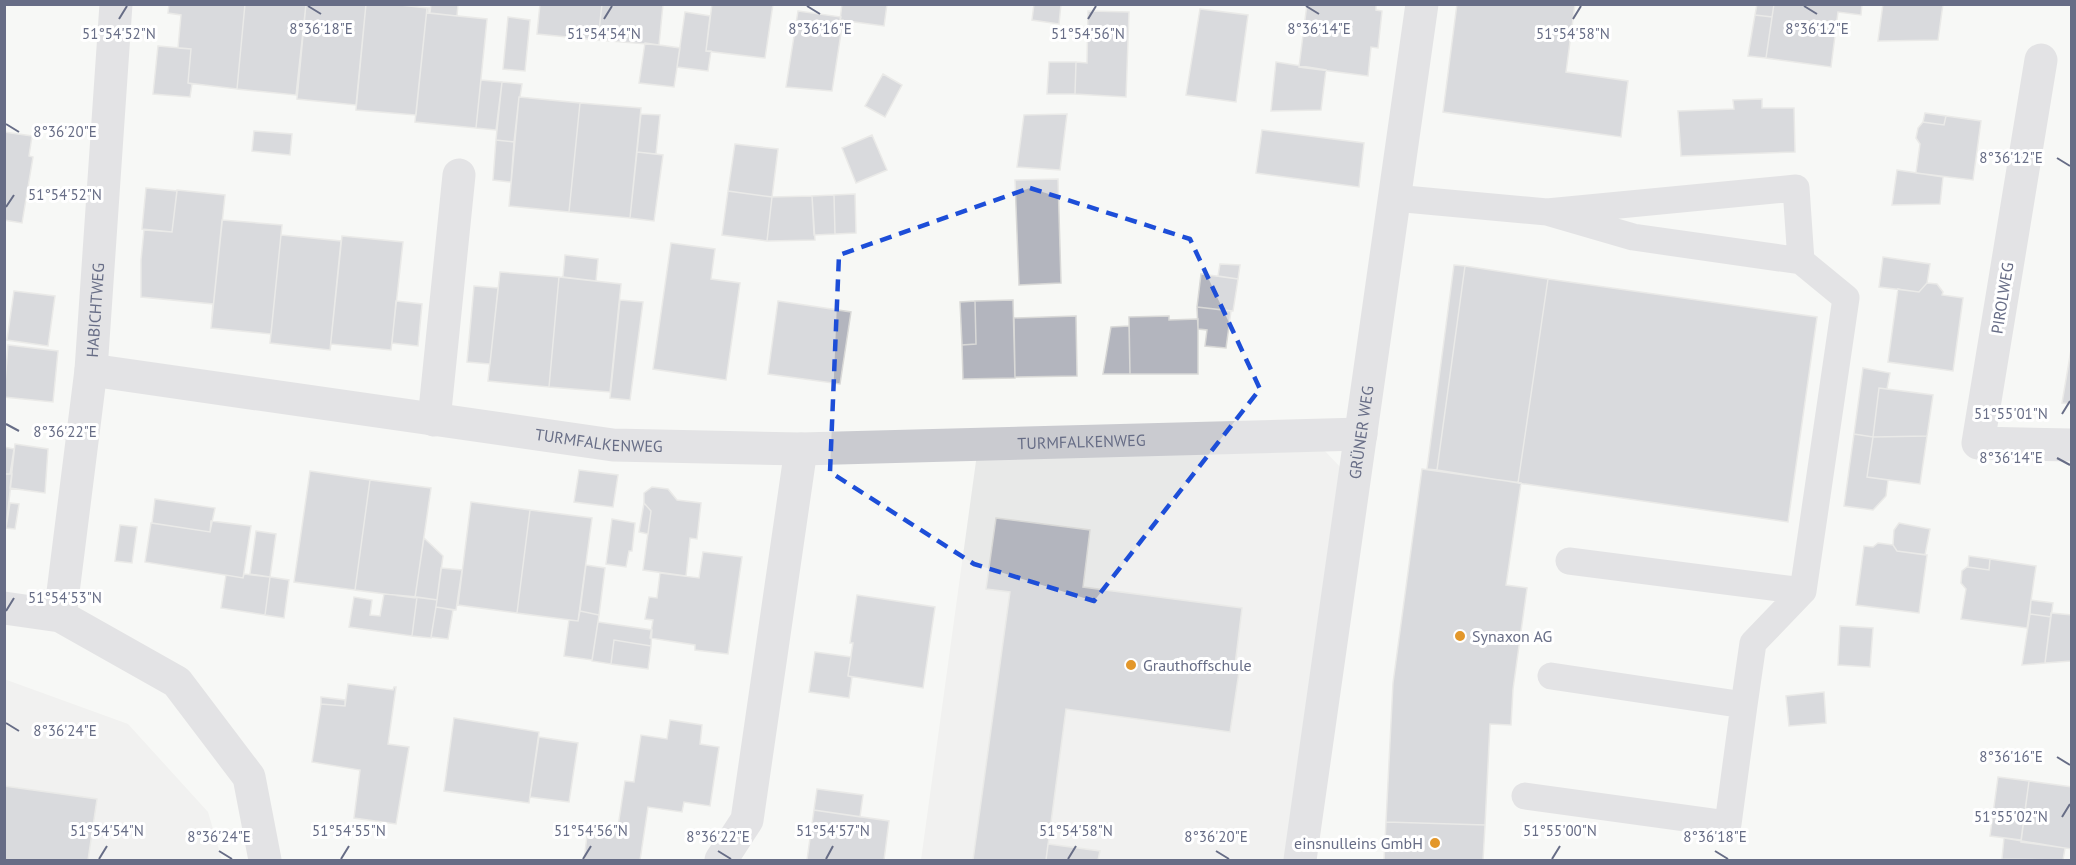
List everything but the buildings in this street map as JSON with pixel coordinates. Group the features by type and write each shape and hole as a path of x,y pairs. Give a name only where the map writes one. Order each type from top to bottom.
{"street":[{"name":"HABICHTWEG","path":"60,616 91,370 116,4"},
{"name":"GRÜNER WEG","path":"1300,861 1422,4"},
{"name":"PIROLWEG","path":"2041,60 1978,443 2072,445"},
{"path":"434,420 459,175"},
{"name":"TURMFALKENWEG","path":"91,370 613,445 801,449 1361,434"},
{"path":"720,861 747,820 801,449"},
{"path":"4,608 60,616 177,682 249,777 265,861"}],"lane":[{"path":"1394,198 1548,212 1796,188 1802,261"},
{"path":"1525,796 1728,824 1753,643 1803,591 1846,298 1802,261 1633,237 1548,212"},
{"path":"1569,561 1803,591"},
{"path":"1551,676 1744,705"}],"highlighted area":[{"path":"1030,188 1190,239 1260,389 1094,601 974,564 830,472 839,255"}],"shaded area":[{"name":"Grauthoffschule","path":"1324,450 1342,469 1286,860 921,860 977,454"},
{"path":"4,679 128,724 208,812 222,860 5,860"}],"place":[{"name":"Synaxon AG","path":"1460,636"},
{"name":"Grauthoffschule","path":"1131,665"},
{"name":"einsnulleins GmbH","path":"1435,843"}]}
